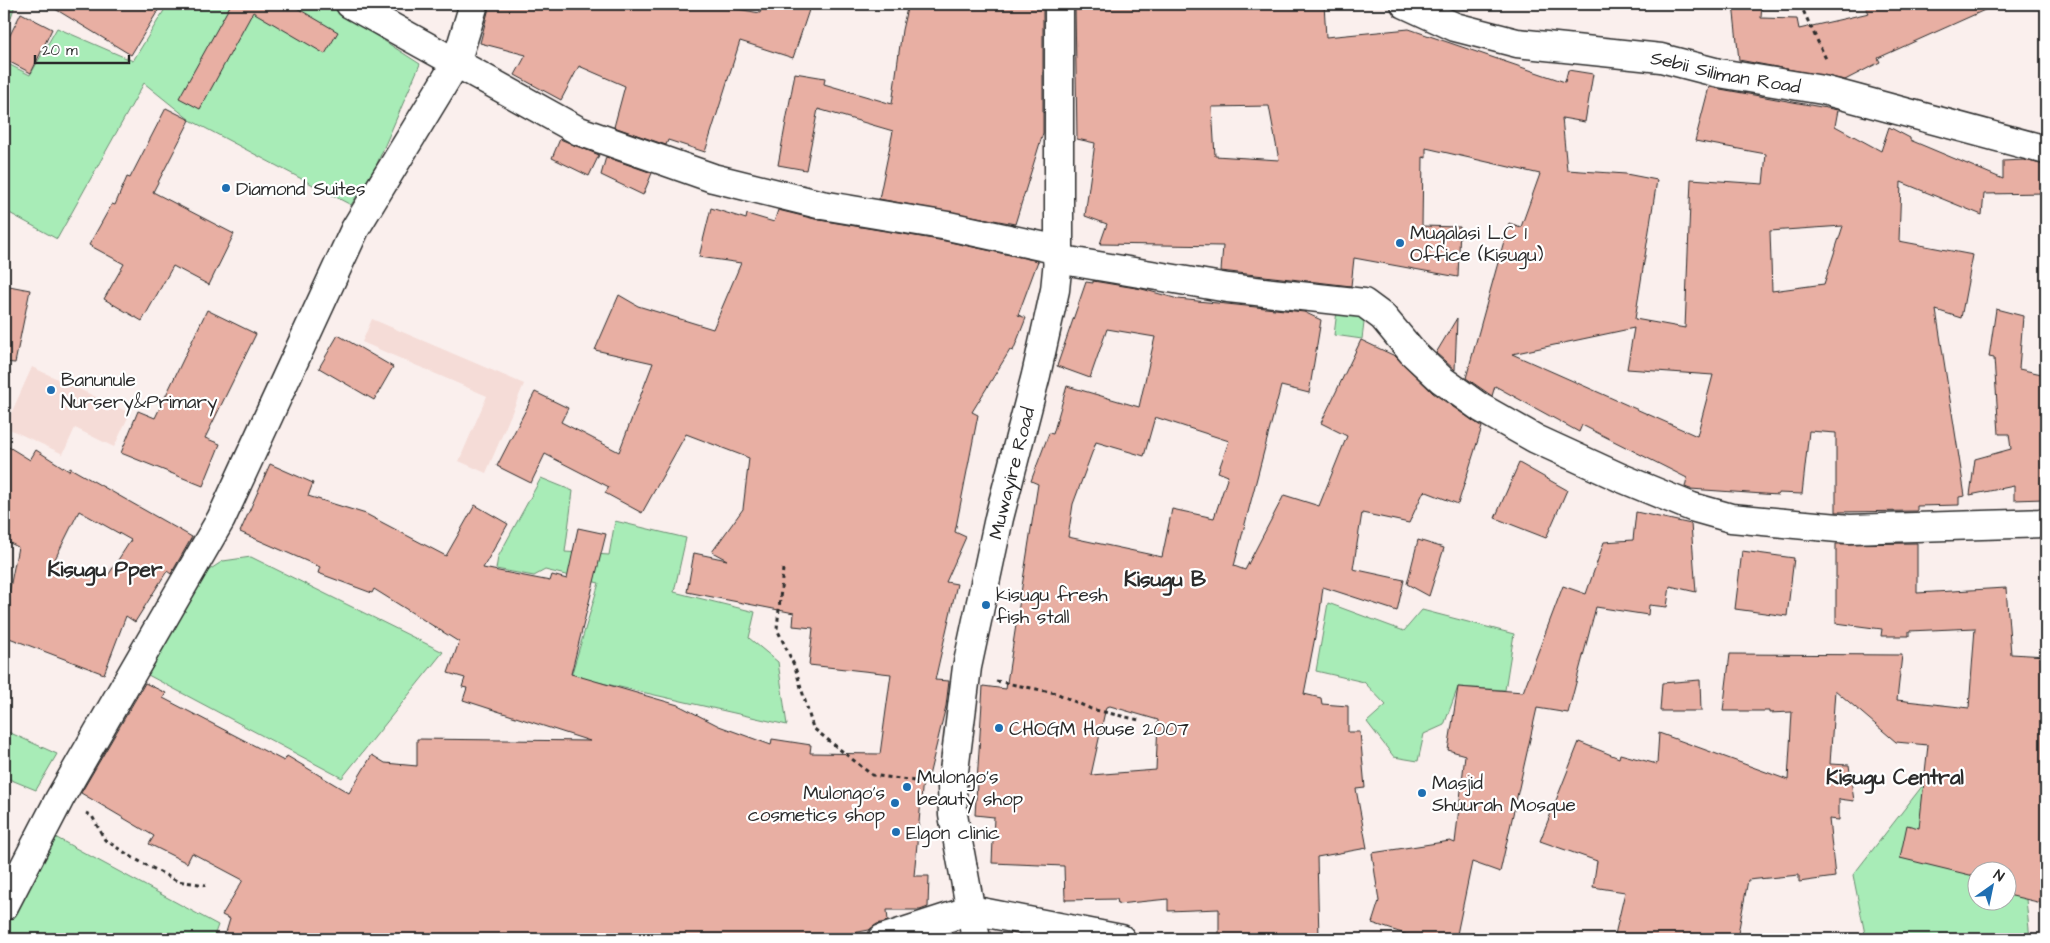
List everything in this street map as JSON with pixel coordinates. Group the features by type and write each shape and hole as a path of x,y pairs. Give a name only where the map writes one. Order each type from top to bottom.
{"street":[{"path":"350,4 579,130 713,178 822,205 948,226 1058,255 1228,288 1364,303 1383,317 1412,352 1442,380 1481,408 1536,439 1619,477 1692,507 1731,518 1850,529 2046,523"},
{"path":"4,906 60,798 221,518 355,229 456,63 474,4"},
{"name":"Muwayire Road","path":"976,939 953,815 952,786 966,675 999,518 1036,375 1055,290 1058,255 1059,4"},
{"name":"Sebii Siliman Road","path":"1405,4 1455,27 1517,43 1661,58 1719,73 1844,95 2046,150"},
{"path":"882,939 970,910 1121,939"}],"path":[{"path":"1800,4 1844,95"},
{"path":"783,569 777,629 795,667 813,728 872,775 952,786"},
{"path":"966,675 1056,693 1091,709 1139,720"},
{"path":"60,798 92,816 105,840 135,859 177,881 206,885"}],"shaded area":[{"path":"372,319 524,384 486,473 459,461 487,396 362,342"},
{"name":"Banunule Nursery&Primary","path":"32,367 130,413 114,447 75,428 63,454 5,427"}],"green space":[{"path":"4,4 15,5 4,39"},
{"path":"168,4 327,4 420,64 376,166 351,205 190,120 144,83 57,239 4,210 4,62 30,75 57,28 133,61"},
{"path":"1338,303 1366,307 1362,339 1334,335"},
{"path":"541,478 573,491 565,552 609,555 615,521 686,538 674,592 755,612 749,638 778,662 787,725 571,676 599,583 545,570 534,576 496,569 498,557"},
{"path":"251,557 443,652 342,778 148,675 206,572 223,561"},
{"path":"1328,603 1404,631 1422,610 1514,634 1505,690 1458,687 1444,725 1424,734 1418,761 1394,757 1367,722 1386,705 1364,682 1316,671"},
{"path":"2004,681 2030,939 1866,939 1853,875"},
{"path":"4,730 57,754 36,790 4,777"},
{"path":"55,837 218,925 213,939 4,939 4,932"}],"building":[{"path":"47,4 162,4 131,55"},
{"path":"231,4 290,4 338,32 325,54 253,12 200,109 179,98"},
{"path":"490,4 709,4 760,13 763,4 811,4 793,58 740,41 705,152 668,140 666,145 614,127 625,86 579,66 561,100 515,75 526,55 480,43"},
{"path":"908,4 1043,4 1043,133 1015,224 879,199 893,131 818,109 806,170 778,165 795,73 825,78 824,84 892,104 902,30"},
{"path":"1075,4 1324,4 1326,37 1409,29 1565,82 1568,70 1593,74 1585,122 1562,118 1567,170 1626,174 1657,180 1635,319 1685,328 1691,179 1763,184 1766,154 1695,141 1709,87 1838,110 1835,126 1881,151 1889,127 1910,138 1910,140 2003,179 2003,161 2024,160 2046,165 2046,193 1984,194 1982,215 1901,182 1899,241 1973,255 1961,318 1936,310 1965,496 1959,497 1959,505 1917,506 1917,511 1836,512 1836,433 1809,431 1802,494 1778,493 1778,495 1690,489 1685,487 1687,478 1582,425 1579,432 1495,386 1492,396 1466,378 1509,223 1521,227 1540,174 1426,148 1426,158 1423,157 1422,226 1460,227 1458,277 1354,258 1351,286 1221,271 1223,246 1100,244 1107,224 1085,216 1095,143 1077,139","holes":["1269,106 1279,160 1215,156 1212,107","1843,226 1824,284 1772,291 1770,231","1634,328 1627,369 1713,375 1697,436 1512,354"]},
{"path":"1733,4 1762,4 1761,18 1797,19 1799,29 1869,13 1864,4 1998,4 1878,58 1880,62 1845,80 1739,60"},
{"path":"21,13 52,29 31,73 4,59 4,47"},
{"path":"166,108 190,120 153,192 234,234 209,285 173,266 142,321 104,299 124,264 89,245 112,204 115,205 127,177 130,178"},
{"path":"560,139 599,155 589,176 552,158"},
{"path":"606,157 652,173 643,195 601,175"},
{"path":"711,208 746,219 747,214 774,222 778,210 819,220 945,241 1038,261 1018,315 1026,318 1013,351 1010,350 972,412 978,415 955,532 966,537 946,582 957,584 935,680 949,681 946,706 928,780 923,779 914,876 929,876 928,907 920,910 887,910 888,921 877,924 869,930 822,939 224,939 230,919 222,915 243,880 192,853 187,863 149,844 154,836 81,793 145,683 166,693 163,698 284,761 287,756 349,793 372,755 385,763 417,766 417,739 590,741 463,700 467,688 462,687 465,678 448,673 459,642 374,589 372,593 318,573 320,567 240,532 270,464 313,483 308,496 366,514 446,556 475,505 508,524 483,568 550,581 552,575 567,579 578,528 606,534 571,674 678,705 719,726 771,745 772,739 811,745 810,753 880,754 891,674 809,665 813,628 793,626 794,613 687,592 694,553 727,560 712,552 743,509 749,458 686,434 642,513 605,493 609,487 545,454 531,483 497,466 535,392 568,408 561,422 619,452 653,363 595,350 619,295 638,306 713,329 741,263 699,257"},
{"path":"1093,281 1142,289 1178,299 1304,312 1321,320 1309,393 1281,386 1234,566 1245,570 1284,495 1319,506 1347,436 1321,423 1361,340 1395,356 1433,393 1482,427 1458,504 1424,491 1409,523 1362,513 1353,569 1404,580 1397,611 1323,587 1304,694 1321,698 1322,704 1348,706 1348,732 1360,732 1365,788 1356,789 1367,848 1317,857 1319,939 1219,939 1219,909 1168,911 1168,899 1118,904 1117,899 1065,900 1064,866 992,863 994,817 975,815 983,686 1006,689 1038,484 1031,481 1049,433 1053,434 1067,386 1139,407 1155,337 1107,329 1090,378 1057,366 1086,282 1093,283","holes":["1155,417 1229,441 1218,472 1228,476 1214,518 1172,509 1162,557 1068,537 1073,504 1096,442 1144,456","1110,706 1158,720 1156,770 1091,775 1106,707"]},
{"path":"4,285 30,290 15,363 4,362"},
{"path":"1996,309 2023,316 2019,369 2046,375 2046,430 2042,430 2044,499 2014,500 2014,486 1970,495 1975,459 2011,449 2009,434 1999,434 1994,358 1989,357"},
{"path":"207,310 256,334 205,438 220,444 203,486 121,453 138,411 155,418"},
{"path":"1457,318 1455,370 1436,353"},
{"path":"338,335 393,367 374,400 319,368"},
{"path":"4,444 30,460 36,450 69,471 70,468 192,537 171,574 167,571 135,622 126,616 104,674 4,636 4,596 8,598 18,547 4,540","holes":["79,511 131,540 107,577 60,574 62,567 52,565"]},
{"path":"1519,463 1567,490 1546,538 1495,518"},
{"path":"1636,512 1691,524 1696,592 1670,586 1667,607 1649,605 1648,615 1596,607 1568,713 1537,708 1500,872 1472,862 1456,939 1420,939 1372,923 1379,901 1372,853 1450,841 1455,843 1465,755 1448,750 1458,687 1523,692 1563,586 1586,594 1604,542 1633,540"},
{"path":"1418,540 1444,548 1429,596 1407,584"},
{"path":"1917,543 1917,593 2006,588 2011,654 2046,656 2046,904 2018,897 2018,860 1968,860 1968,875 1900,858 1907,825 1919,828 1928,745 1896,742 1835,690 1830,764 1849,765 1854,801 1839,799 1839,820 1829,819 1835,877 1799,882 1799,875 1748,880 1737,939 1614,939 1625,892 1593,887 1597,861 1540,841 1579,742 1619,758 1620,754 1657,764 1659,733 1788,780 1792,712 1723,711 1730,654 1902,655 1897,700 1969,708 1975,628 1909,631 1909,636 1881,636 1882,629 1836,623 1836,544"},
{"path":"1742,551 1794,558 1787,616 1735,609"},
{"path":"1700,680 1701,711 1660,711 1662,683"}],"place":[{"name":"Diamond Suites","path":"226,188"},
{"name":"Mugalasi L.C 1 Office (Kisugu)","path":"1400,243"},
{"name":"Banunule Nursery&Primary","path":"51,390"},
{"name":"kisugu fresh fish stall","path":"986,605"},
{"name":"CHOGM House 2007","path":"999,728"},
{"name":"Mulongo's beauty shop","path":"907,787"},
{"name":"Masjid Shuurah Mosque","path":"1422,793"},
{"name":"Mulongo's cosmetics shop","path":"895,803"},
{"name":"Elgon clinic","path":"896,832"}],"district":[{"name":"Kisugu Pper","path":"105,569"},
{"name":"Kisugu B","path":"1165,579"},
{"name":"Kisugu Central","path":"1895,777"}]}
